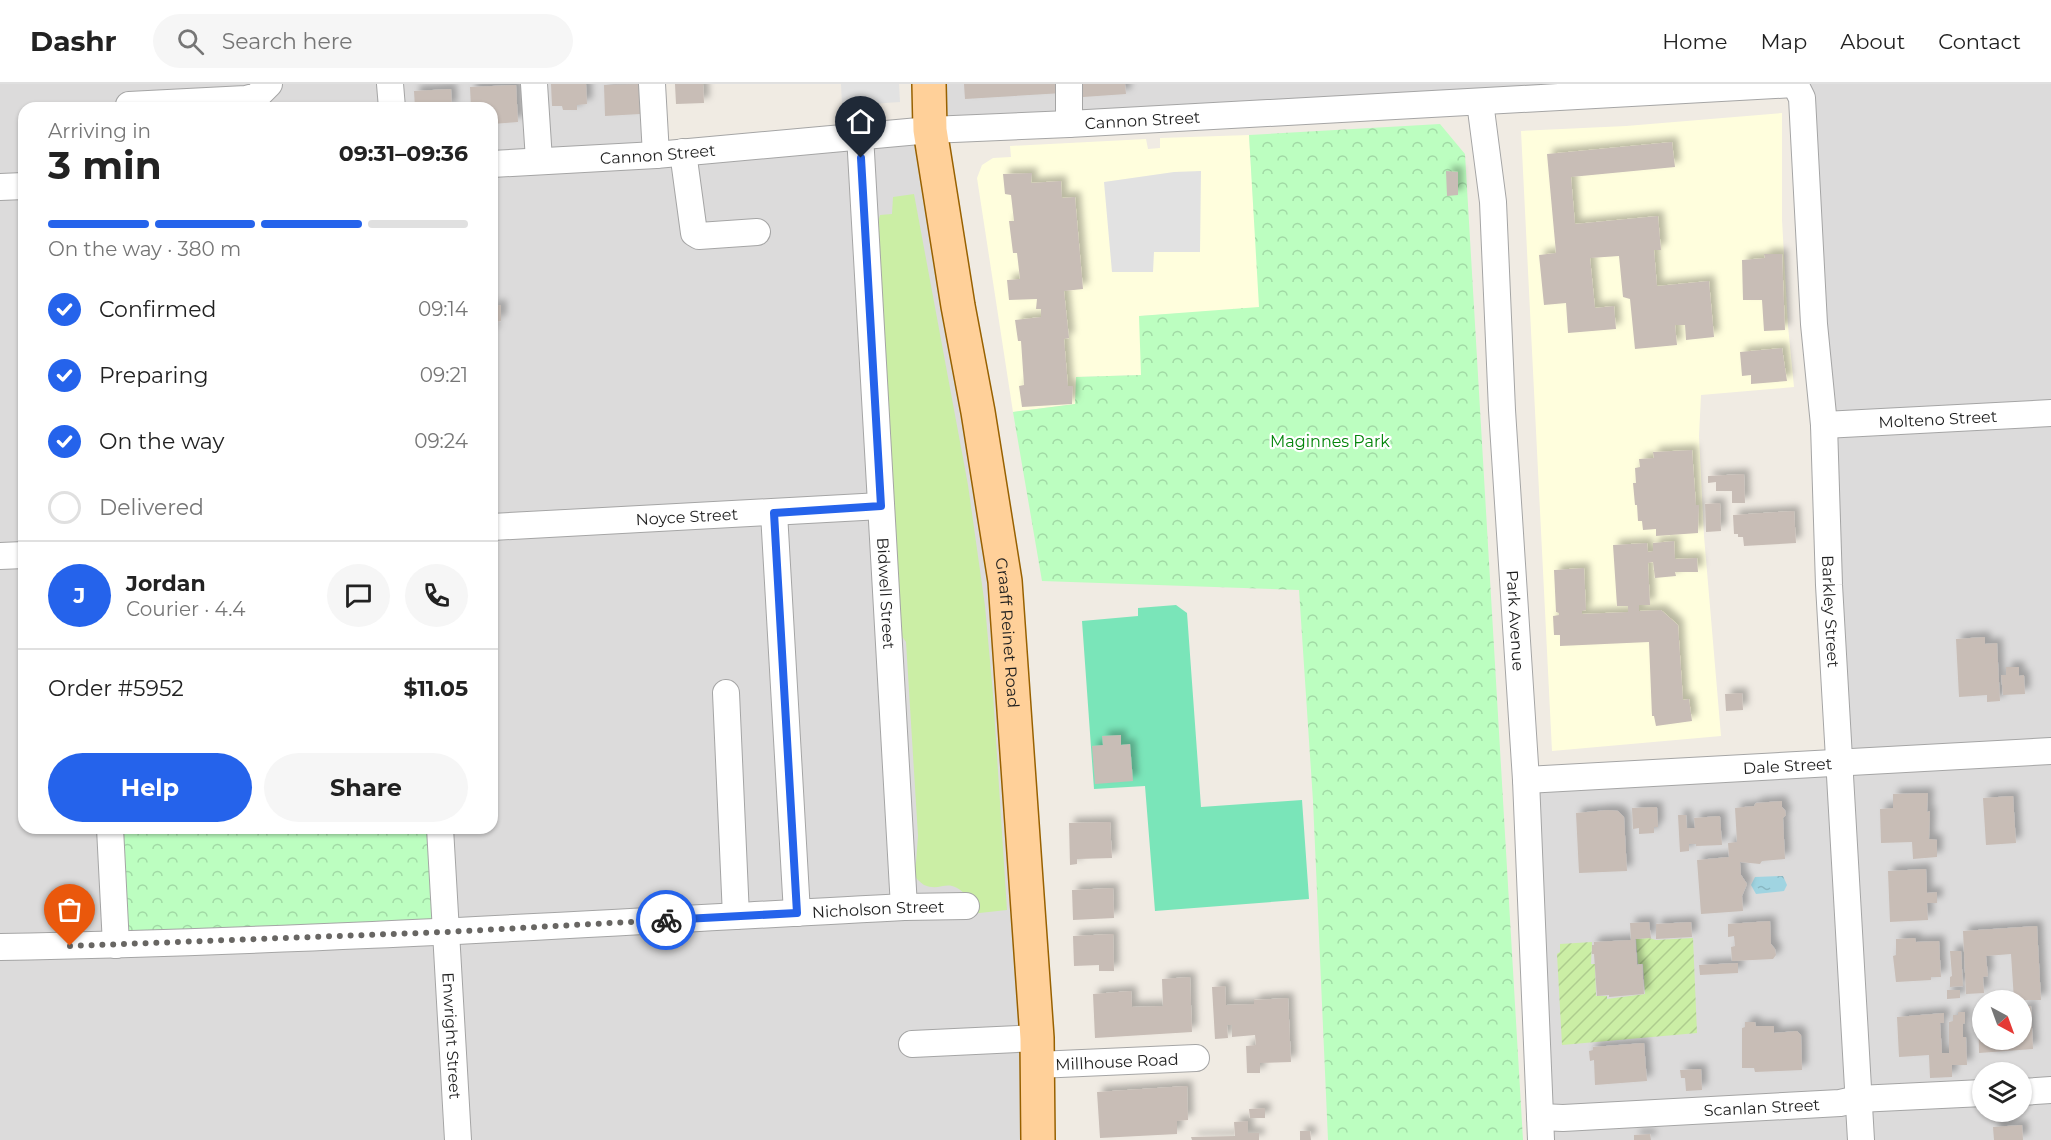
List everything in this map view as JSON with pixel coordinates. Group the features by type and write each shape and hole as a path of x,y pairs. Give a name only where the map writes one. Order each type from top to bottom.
{"main road":[{"name":"Graaff Reinet Road","path":"929,84 930,130 1005,580 1037,1052 1038,1140"}],"street":[{"path":"188,102 246,99 257,96 269,84"},
{"path":"390,84 392,102"},
{"path":"534,84 538,160"},
{"path":"652,84 656,154"},
{"path":"1069,84 1069,124"},
{"name":"Cannon Street","path":"498,163 683,152 930,130 1069,124 1468,96 1795,84"},
{"name":"Barkley Street","path":"1795,84 1802,98 1814,324 1824,425 1838,763 1861,1140"},
{"name":"Park Avenue","path":"1468,96 1493,202 1502,410 1526,780 1541,1128"},
{"name":"Bidwell Street","path":"860,135 904,907"},
{"path":"683,152 694,233 699,236 757,232"},
{"path":"0,187 18,186"},
{"name":"Molteno Street","path":"1824,425 2051,413"},
{"name":"Noyce Street","path":"498,527 881,506"},
{"path":"774,513 797,913"},
{"path":"0,556 18,555"},
{"path":"726,693 736,916"},
{"name":"Dale Street","path":"1526,780 2051,751"},
{"path":"110,834 116,945"},
{"name":"Enwright Street","path":"440,834 458,1140"},
{"name":"Nicholson Street","path":"0,947 116,945 446,932 904,907 966,906"},
{"name":"Millhouse Road","path":"912,1044 1037,1052 1196,1058"},
{"path":"2032,1091 2051,1090"},
{"name":"Scanlan Street","path":"1541,1128 1563,1118 1972,1094"}],"shaded area":[{"path":"0,84 652,84 656,154 930,130 989,491 1040,1140 0,1140"},
{"path":"841,84 899,84 900,102 842,106"},
{"path":"929,84 1794,84 930,130"},
{"path":"1795,84 2051,84 2051,1140 1544,1140 1526,780 1838,763"},
{"path":"1782,113 1782,220 1794,387 1701,395 1699,436 1704,536 1721,736 1552,751 1521,131 1626,126"},
{"path":"1249,135 1260,308 1140,316 1142,375 1076,377 1076,404 1013,412 977,178 982,165 993,158 1011,157 1010,146 1146,139 1148,149 1160,148 1160,138"},
{"path":"1201,171 1200,252 1154,252 1153,272 1112,272 1104,182 1174,172"}],"green space":[{"name":"Maginnes Park","path":"1440,124 1465,154 1523,1140 1328,1140 1313,801 1299,590 1042,581 1013,412 1075,404 1076,377 1141,375 1139,316 1259,307 1249,135"},
{"path":"914,194 968,485 985,606 993,694 1007,910 961,915 968,897 961,890 950,886 930,887 924,885 913,875 918,836 906,642 899,632 875,233 880,215 892,214 893,197"},
{"path":"1176,605 1187,613 1201,807 1302,800 1309,899 1155,911 1145,786 1094,789 1082,621 1138,616 1138,608"},
{"path":"110,834 440,834 446,932 116,945"},
{"path":"1693,938 1697,1033 1562,1045 1557,954 1560,952 1560,944 1592,942 1591,964 1595,964 1596,996 1607,996 1607,999 1645,994 1643,964 1638,964 1636,939 1656,940"}],"water":[{"path":"1783,876 1787,885 1784,891 1756,894 1751,885 1755,877"}],"building":[{"path":"551,84 586,84 587,104 577,105 577,110 563,110 562,106 552,106"},
{"path":"639,84 640,114 605,116 604,85"},
{"path":"675,84 703,84 704,103 676,104"},
{"path":"964,84 1063,84 1063,93 965,99"},
{"path":"1082,84 1125,84 1126,94 1083,97"},
{"path":"516,85 518,122 498,124 498,102 471,102 470,87"},
{"path":"451,89 452,102 415,102 414,91"},
{"path":"1672,142 1675,167 1571,177 1575,224 1658,216 1661,250 1654,250 1657,286 1709,281 1714,337 1686,340 1685,325 1675,325 1677,345 1635,349 1630,299 1623,297 1619,256 1590,258 1595,308 1614,306 1616,329 1568,333 1566,303 1544,305 1539,255 1556,253 1547,154"},
{"path":"1446,171 1458,172 1458,195 1447,196"},
{"path":"1032,173 1031,183 1061,181 1062,198 1075,197 1083,289 1064,291 1069,338 1064,339 1068,386 1073,386 1072,404 1022,407 1019,386 1024,385 1021,341 1018,341 1015,320 1041,317 1041,309 1036,309 1037,299 1009,300 1007,280 1020,279 1017,253 1013,253 1009,221 1014,221 1011,195 1005,194 1003,174"},
{"path":"1764,254 1782,254 1785,330 1764,331 1762,300 1743,300 1742,260 1765,258"},
{"path":"498,305 501,305 501,321 498,321"},
{"path":"1782,348 1787,381 1751,384 1751,375 1742,376 1740,352"},
{"path":"1692,450 1696,505 1699,505 1698,533 1656,536 1656,529 1643,530 1642,521 1638,521 1633,483 1636,483 1635,468 1640,467 1639,459 1654,458 1653,452"},
{"path":"1744,474 1745,503 1732,503 1732,491 1716,491 1716,482 1708,483 1708,476"},
{"path":"1720,503 1721,531 1706,532 1705,504"},
{"path":"1794,511 1796,543 1744,546 1743,537 1734,534 1733,515"},
{"path":"1674,541 1675,559 1697,558 1698,572 1675,572 1676,576 1655,578 1653,562 1648,563 1650,605 1639,605 1639,611 1661,610 1678,625 1683,700 1689,699 1692,721 1656,726 1654,716 1652,716 1649,642 1560,646 1560,635 1554,635 1553,616 1559,613 1556,612 1554,570 1584,568 1586,610 1582,611 1582,614 1628,612 1628,606 1617,606 1613,545 1647,543 1648,552 1653,551 1653,543"},
{"path":"1985,637 1985,644 1997,643 2000,701 1987,702 1987,695 1959,697 1956,639"},
{"path":"2006,667 2019,667 2019,676 2024,675 2025,694 2003,695 2001,675 2006,675"},
{"path":"1742,693 1743,710 1726,711 1725,694"},
{"path":"1121,735 1121,745 1130,744 1133,781 1095,784 1092,746 1103,745 1102,736"},
{"path":"1928,793 1929,839 1937,840 1937,857 1913,859 1912,842 1881,843 1880,809 1893,808 1893,794"},
{"path":"2013,796 2016,843 1986,845 1983,798"},
{"path":"1782,801 1786,815 1783,818 1785,859 1762,861 1760,864 1740,862 1741,875 1747,884 1742,896 1743,911 1701,914 1697,860 1729,857 1728,843 1737,842 1735,808 1754,806 1756,803"},
{"path":"1657,807 1658,827 1654,827 1654,833 1639,834 1639,828 1633,829 1632,808"},
{"path":"1618,811 1624,817 1627,871 1579,873 1576,813"},
{"path":"1678,815 1686,815 1687,828 1695,828 1694,818 1720,816 1722,845 1689,844 1689,851 1680,852"},
{"path":"1110,822 1112,858 1077,859 1077,864 1070,865 1069,823"},
{"path":"1926,869 1927,893 1937,892 1937,903 1927,903 1928,920 1890,922 1888,871"},
{"path":"1113,888 1114,918 1073,920 1072,890"},
{"path":"1770,921 1771,944 1776,955 1773,959 1732,961 1731,947 1735,946 1734,936 1728,937 1728,924"},
{"path":"1649,922 1651,938 1635,939 1637,965 1642,964 1644,994 1597,996 1594,954 1592,954 1594,942 1631,940 1630,923"},
{"path":"1691,922 1692,937 1656,939 1656,924"},
{"path":"2037,926 2041,1000 2032,1000 2032,990 2013,990 2011,954 1986,956 1988,976 1983,977 1984,990 1972,990 1972,994 1966,994 1963,931"},
{"path":"1113,934 1114,971 1099,971 1099,965 1074,966 1073,936"},
{"path":"1915,938 1916,942 1939,941 1941,977 1931,977 1931,980 1896,982 1893,956 1896,955 1896,939"},
{"path":"1950,951 1961,951 1963,986 1950,987 1952,976"},
{"path":"1738,963 1738,973 1700,975 1699,965"},
{"path":"1190,977 1192,1032 1095,1038 1093,994 1131,991 1132,1007 1163,1006 1162,979"},
{"path":"1225,986 1226,1005 1254,1004 1254,1000 1288,998 1291,1062 1260,1063 1260,1073 1247,1073 1246,1046 1256,1045 1255,1035 1232,1037 1232,1025 1227,1025 1228,1038 1215,1039 1212,987"},
{"path":"1947,990 1960,990 1960,998 1947,999"},
{"path":"1958,1012 1965,1012 1963,1037 1966,1037 1967,1065 1952,1065 1952,1077 1930,1078 1929,1055 1899,1057 1897,1017 1944,1013 1944,1023 1940,1023 1942,1053 1949,1053 1949,1022 1953,1021 1953,1015 1958,1015"},
{"path":"1745,1022 1755,1022 1756,1026 1774,1026 1774,1033 1797,1031 1801,1035 1802,1070 1755,1072 1754,1068 1742,1068 1742,1028 1745,1027"},
{"path":"1644,1043 1647,1081 1595,1085 1594,1060 1590,1061 1589,1051 1593,1050 1593,1047"},
{"path":"1979,1050 2020,1050 1979,1053"},
{"path":"1701,1069 1702,1090 1686,1091 1685,1078 1681,1078 1680,1070"},
{"path":"1187,1086 1188,1120 1177,1121 1177,1134 1100,1138 1097,1092"},
{"path":"1265,1108 1265,1118 1250,1118 1249,1109"},
{"path":"1248,1121 1248,1133 1259,1133 1259,1140 1192,1140 1191,1137 1235,1136 1234,1122"},
{"path":"2022,1125 2023,1140 1994,1140 1993,1127"},
{"path":"1300,1131 1310,1131 1311,1140 1300,1140"},
{"path":"1650,1134 1651,1140 1634,1140 1634,1135"}],"way so far":[{"path":"70,946 446,932 666,920"}],"route":[{"path":"666,920 797,913 774,513 881,506 861,158"}]}
